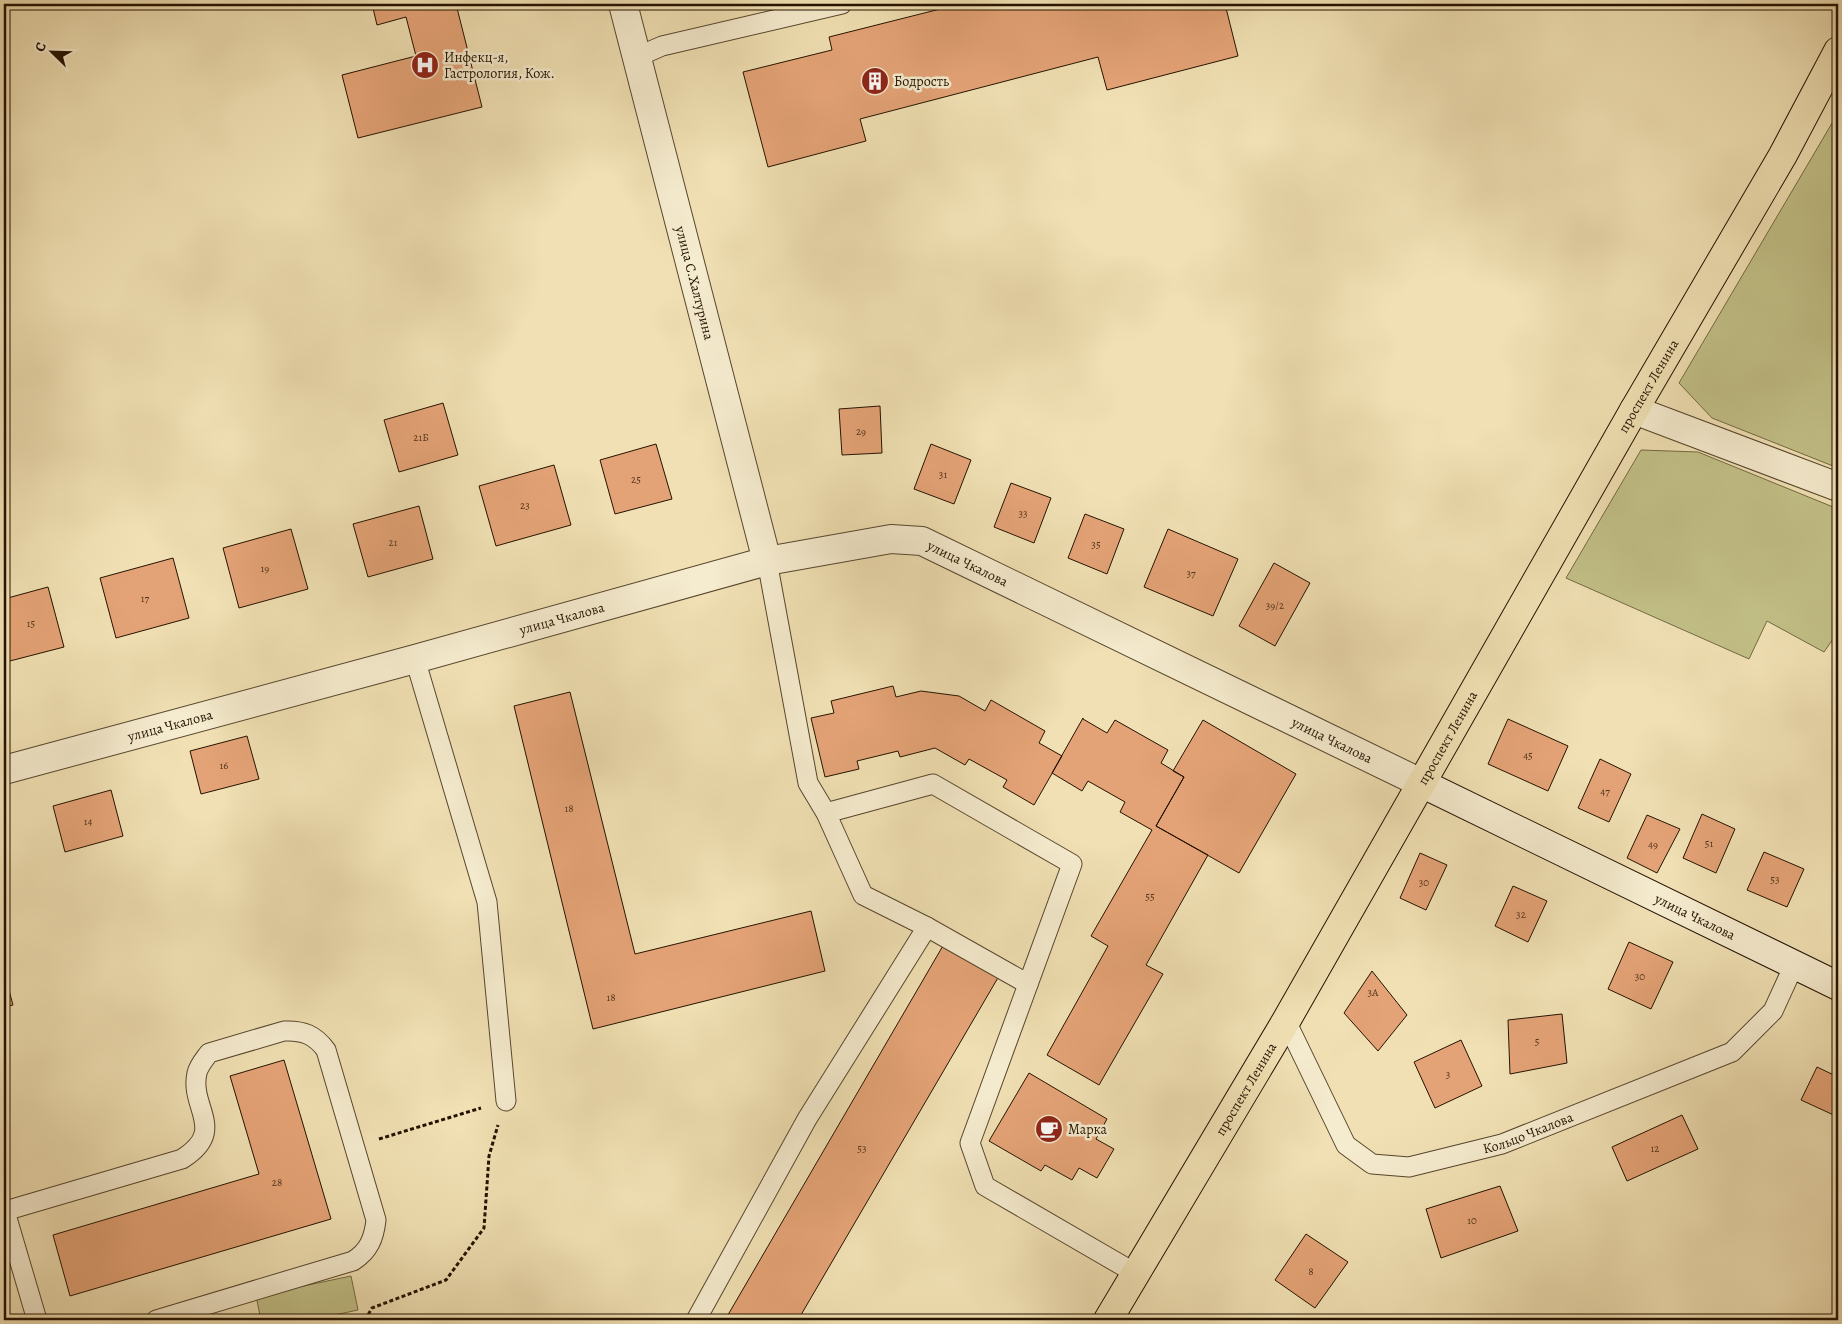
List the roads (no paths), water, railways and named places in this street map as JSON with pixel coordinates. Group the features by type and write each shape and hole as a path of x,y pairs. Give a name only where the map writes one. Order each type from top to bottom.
{"main road":[{"name":"проспект Ленина","path":"1108,1320 1286,1021 1634,410 1783,155 1838,51"},
{"name":"проспект Ленина","path":"1783,155 1838,80"}],"street":[{"name":"улица С.Халтурина","path":"623,4 767,561"},
{"path":"1634,410 1838,487"},
{"name":"улица Чкалова","path":"4,770 415,659 767,561 891,539 922,542 1795,963 1838,986"}],"lane":[{"path":"637,57 662,46 842,4"},
{"path":"767,561 808,784 826,813 863,895 927,927 1028,984"},
{"path":"415,659 487,902 506,1101"},
{"path":"826,813 933,784 1072,864 970,1143 985,1186 1135,1274"},
{"path":"696,1320 807,1119 927,927"},
{"name":"Кольцо Чкалова","path":"1286,1021 1346,1145 1372,1164 1409,1167 1502,1144 1732,1052 1773,1011 1795,963"},
{"path":"37,1320 4,1209 182,1159 190,1154 204,1135 206,1124 196,1086 197,1074 201,1063 209,1053 284,1031 296,1030 305,1032 320,1042 326,1050 355,1146 376,1220 374,1235 368,1248 360,1257 352,1261 156,1320"}],"place":[{"name":"Инфекц-я, Гастрология, Кож.","path":"425,65"},
{"name":"Бодрость","path":"875,81"},
{"name":"Марка","path":"1049,1129"}]}
